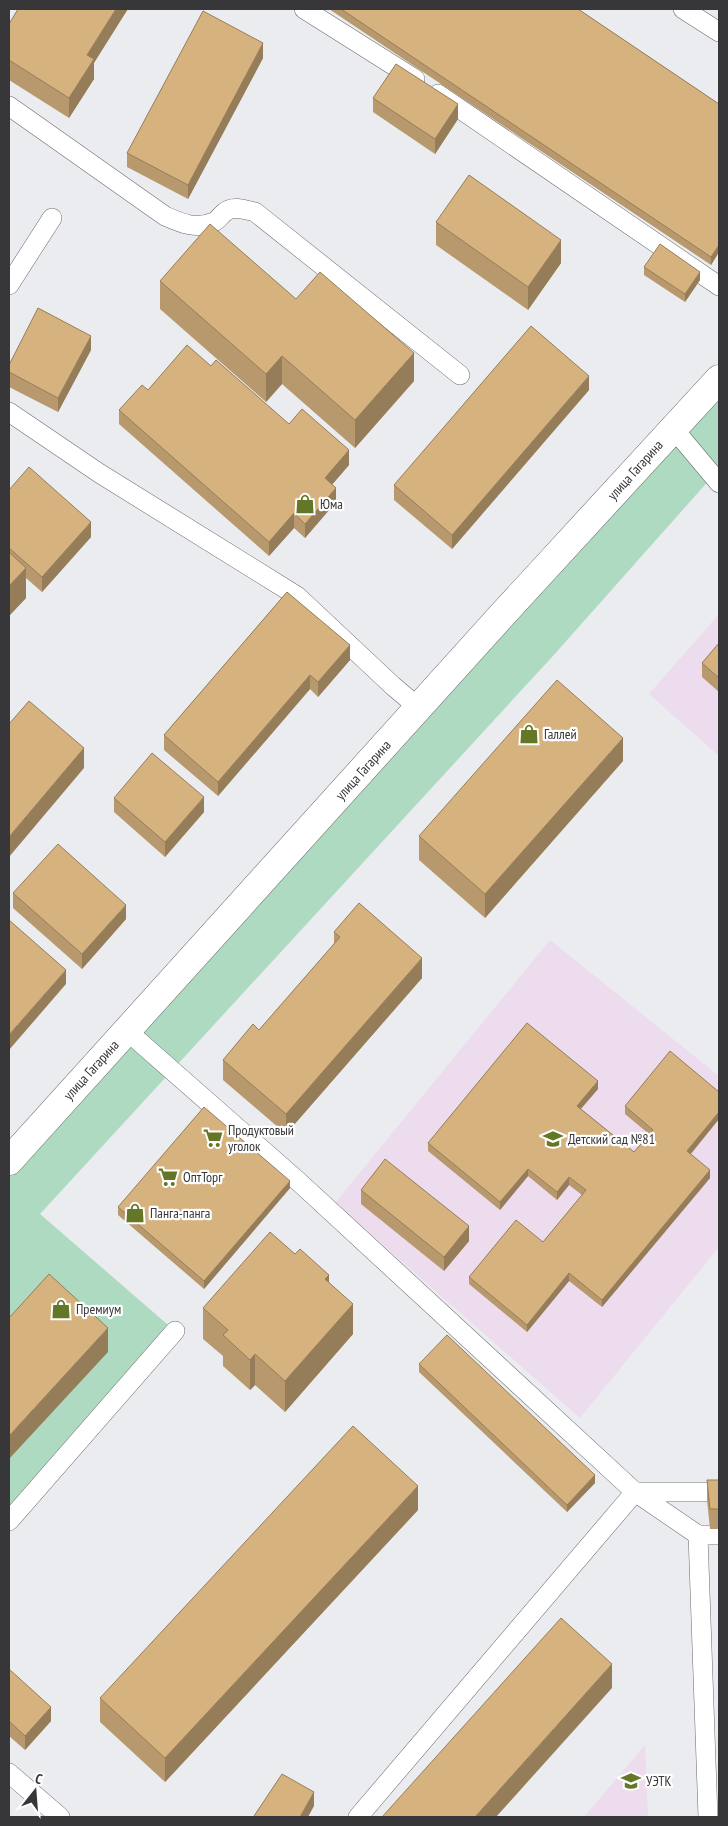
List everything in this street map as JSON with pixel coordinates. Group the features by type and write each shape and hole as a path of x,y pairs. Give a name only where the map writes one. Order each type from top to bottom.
{"main road":[{"name":"улица Гагарина","path":"9,1161 719,379"}],"lane":[{"path":"304,9 430,88 719,286"},
{"path":"683,9 719,32"},
{"path":"9,106 165,216 184,225 200,226 215,222 227,210 242,208 255,212 460,375"},
{"path":"9,285 52,218"},
{"path":"9,412 100,473 298,596 393,686 419,708"},
{"path":"673,428 719,483"},
{"path":"126,1030 299,1182 635,1492 698,1535 719,1535"},
{"path":"9,1521 175,1332"},
{"path":"358,1817 635,1492 719,1492"},
{"path":"698,1535 708,1817"},
{"path":"9,1773 60,1817"}],"shaded area":[{"path":"719,614 719,756 649,694"},
{"name":"Детский сад №81","path":"550,940 719,1076 719,1247 580,1418 335,1203"},
{"name":"УЭТК","path":"645,1745 648,1817 584,1817"}],"green space":[{"path":"719,379 719,469 552,657 40,1214 175,1331 9,1521 9,1161"}],"building":[{"path":"18,9 116,9 87,55 94,59 69,98 9,60 9,24"},
{"path":"341,9 578,9 719,104 719,245 711,257"},
{"path":"203,11 263,43 188,185 127,153"},
{"path":"396,64 458,104 435,139 373,98"},
{"path":"469,175 561,240 528,287 436,222"},
{"path":"210,224 296,299 320,272 414,353 355,420 282,356 266,374 160,281"},
{"path":"660,244 700,272 685,294 644,267"},
{"path":"38,308 91,336 58,398 9,372 9,365"},
{"path":"531,326 589,376 452,535 394,485"},
{"path":"187,345 211,366 216,360 289,424 302,409 349,450 325,478 336,488 305,524 294,513 269,542 119,410 142,385 148,390"},
{"path":"29,467 91,522 42,577 9,548 9,490"},
{"path":"9,552 26,568 9,586"},
{"path":"287,592 350,645 318,682 310,675 218,782 164,735"},
{"path":"719,643 719,678 702,663"},
{"path":"557,680 623,738 485,894 419,836"},
{"path":"29,701 84,748 9,837 9,724"},
{"path":"152,753 204,797 165,842 114,798"},
{"path":"58,844 126,905 82,954 13,893"},
{"path":"359,903 422,958 286,1114 223,1060 253,1024 259,1030 340,937 334,932"},
{"path":"9,920 66,970 9,1035"},
{"path":"527,1023 598,1081 577,1106 634,1152 653,1130 625,1106 670,1051 719,1092 719,1112 687,1151 710,1170 602,1300 569,1273 527,1325 469,1277 516,1220 543,1242 586,1190 569,1177 557,1192 528,1169 500,1202 428,1143"},
{"path":"204,1107 290,1181 204,1281 118,1207"},
{"path":"385,1159 469,1226 444,1257 361,1190"},
{"path":"270,1232 295,1254 300,1249 329,1275 325,1279 353,1304 285,1381 255,1354 250,1360 223,1335 228,1330 203,1308"},
{"path":"49,1274 108,1328 9,1436 9,1318"},
{"path":"447,1335 595,1475 567,1505 419,1364"},
{"path":"353,1426 418,1486 165,1758 100,1698"},
{"path":"707,1480 719,1480 719,1509 710,1509"},
{"path":"561,1618 612,1664 475,1817 382,1817"},
{"path":"9,1669 51,1707 25,1736 9,1721"},
{"path":"282,1774 314,1792 300,1817 254,1816"}],"place":[{"name":"Юма","path":"305,504"},
{"name":"Галлей","path":"529,734"},
{"name":"Продуктовый уголок","path":"213,1138"},
{"name":"Детский сад №81","path":"553,1139"},
{"name":"ОптТорг","path":"168,1177"},
{"name":"Панга-панга","path":"135,1213"},
{"name":"Премиум","path":"61,1309"},
{"name":"УЭТК","path":"631,1781"}]}
